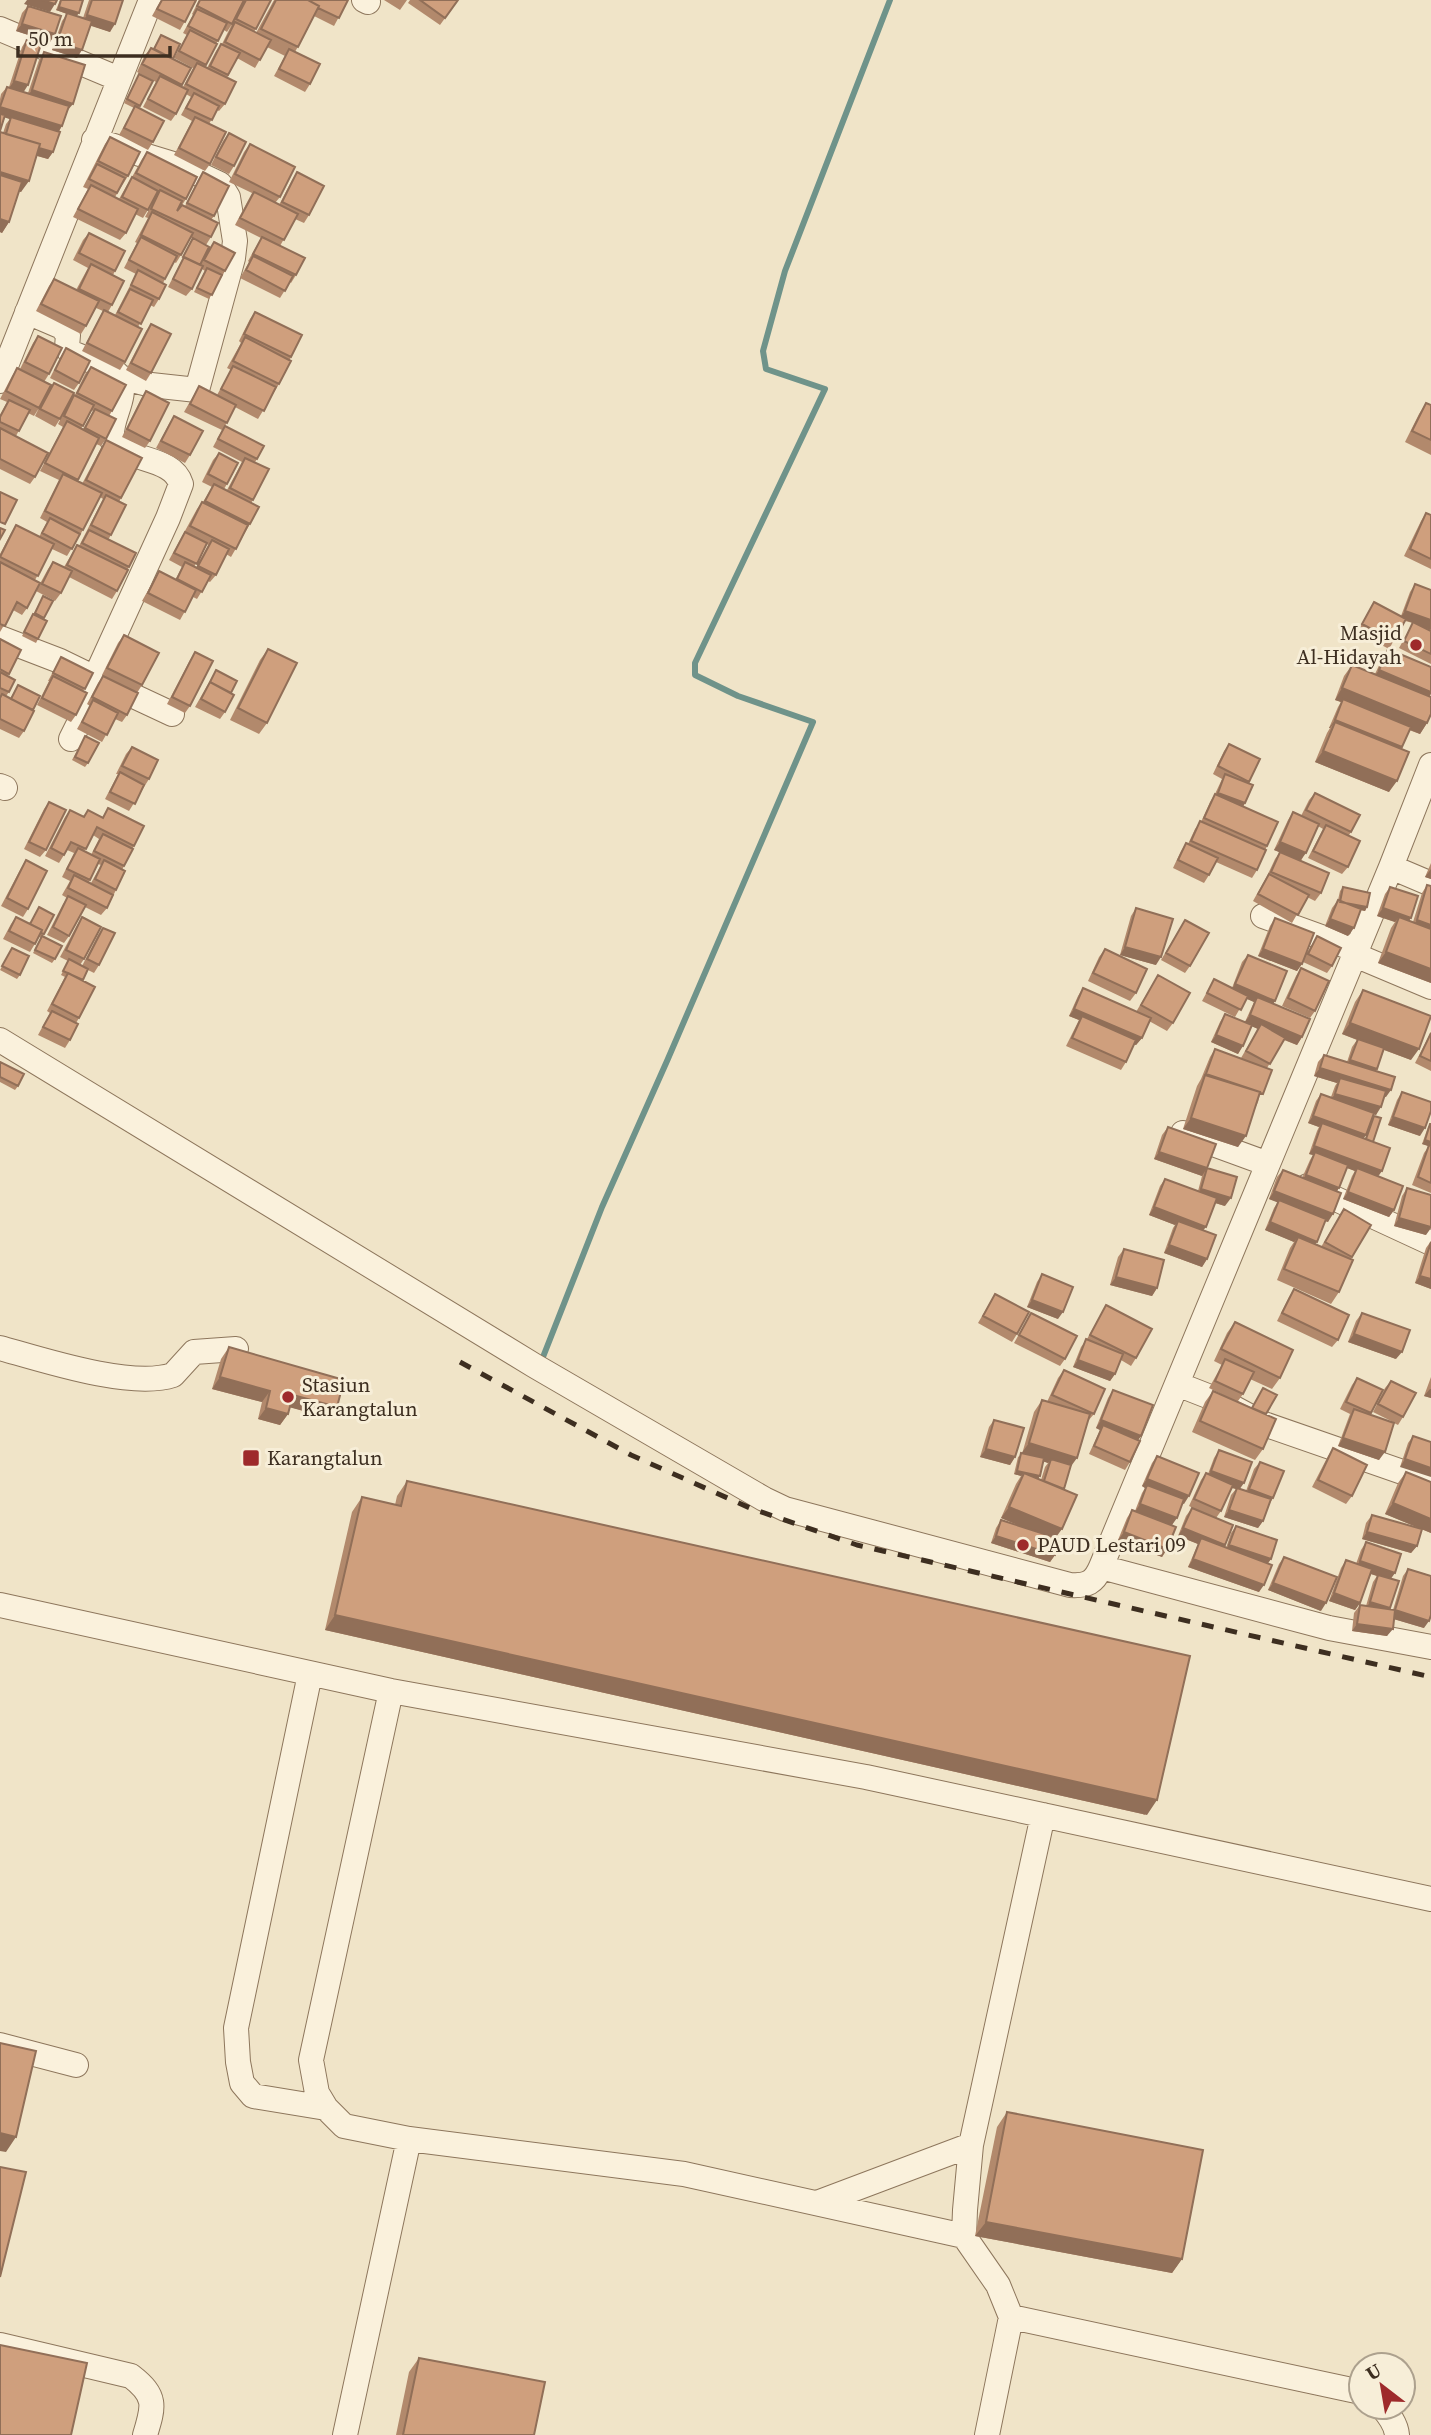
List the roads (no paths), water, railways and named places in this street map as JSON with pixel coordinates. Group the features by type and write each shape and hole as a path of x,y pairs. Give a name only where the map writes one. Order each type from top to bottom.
{"street":[{"path":"0,381 151,0"},
{"path":"0,29 119,79"},
{"path":"27,312 62,327 68,335 67,347 70,352 113,370 120,377 151,385 197,390 233,258 234,228 228,197 220,184 186,168 94,140"},
{"path":"71,739 87,707 84,704 95,678 163,531 181,484 178,476 165,467 121,449 112,440 112,428 122,397 120,377"},
{"path":"0,638 60,661 172,714"},
{"path":"0,1040 535,1366 764,1499 785,1509 1070,1585 1090,1584 1101,1567 1178,1384 1431,765"},
{"path":"1391,867 1431,884"},
{"path":"1263,916 1356,952 1431,987"},
{"path":"1171,1129 1267,1167 1431,1243"},
{"path":"0,1348 78,1369 143,1378 173,1375 194,1352 236,1349"},
{"path":"1178,1384 1223,1402 1264,1424 1431,1482"},
{"path":"1101,1567 1329,1628 1431,1647"},
{"path":"0,1605 310,1674 866,1777 1431,1899"},
{"path":"310,1674 236,2028 242,2083 253,2096 326,2108"},
{"path":"391,1690 311,2060 317,2093 326,2108 344,2126 409,2139 684,2174 964,2236"},
{"path":"987,2435 1011,2316 998,2285 964,2236 971,2145 1043,1815"},
{"path":"0,2045 76,2065"},
{"path":"345,2435 409,2139"},
{"path":"817,2203 971,2145"},
{"path":"1011,2316 1347,2389"},
{"path":"0,2345 131,2376 146,2388 151,2402 151,2414 145,2435"}],"waterway":[{"path":"543,1357 602,1207 813,722 738,696 695,675 695,663 825,389 766,369 763,351 785,271 890,0"}],"railway":[{"path":"460,1362 631,1455 750,1508 857,1545 1431,1677"}],"place":[{"name":"Masjid Al-Hidayah","path":"1416,645"},
{"name":"Stasiun Karangtalun","path":"288,1397"},
{"name":"Karangtalun","path":"251,1458"},
{"name":"PAUD Lestari 09","path":"1023,1545"}]}
